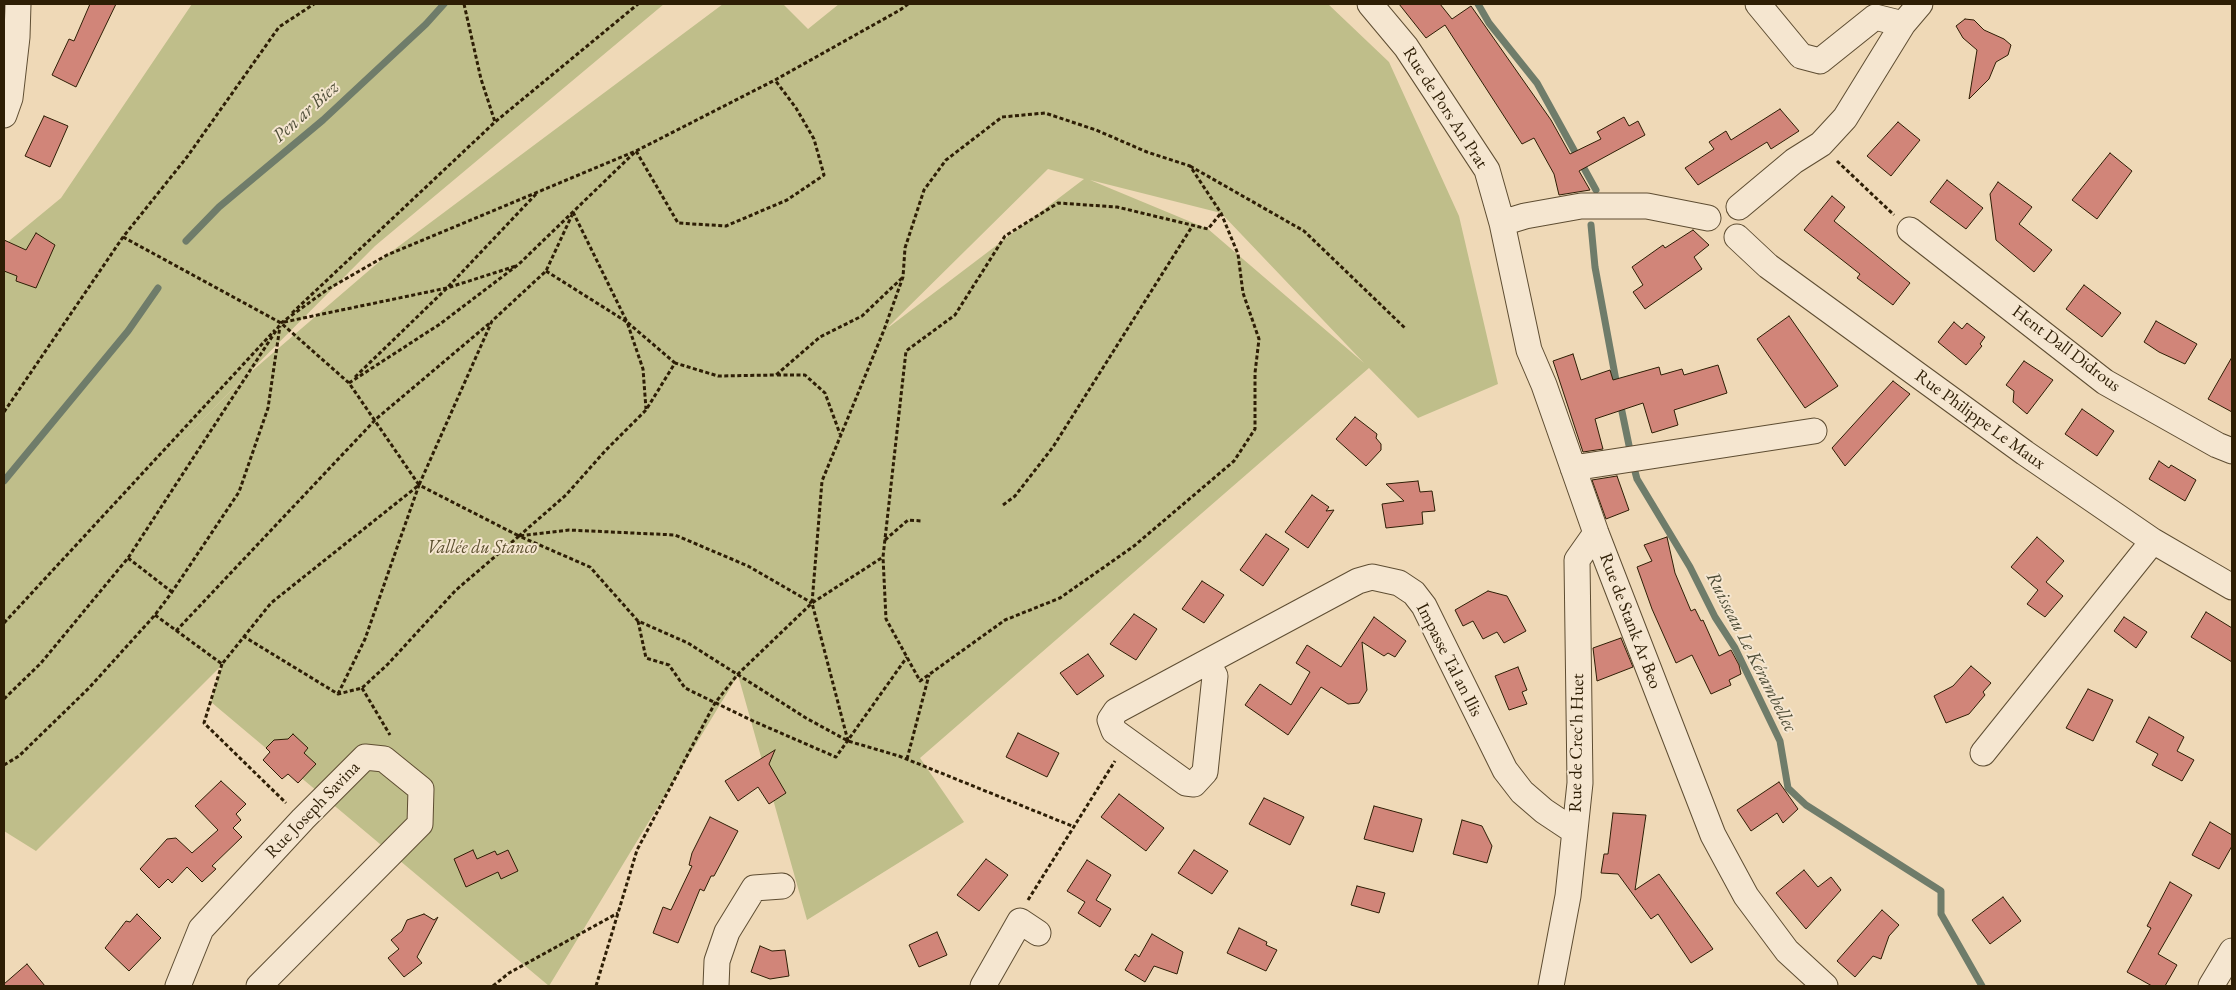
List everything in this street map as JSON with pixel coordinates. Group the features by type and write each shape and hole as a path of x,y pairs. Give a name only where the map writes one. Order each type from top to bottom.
{"street":[{"path":"4,115 11,89 17,37 18,4"},
{"name":"Rue de Pors An Prat","path":"1370,4 1406,47 1487,170 1502,223"},
{"path":"1758,4 1801,56 1820,61 1875,17 1903,24"},
{"path":"1739,207 1794,161 1820,144 1845,118 1903,24 1920,4"},
{"path":"1727,202 1739,207 1745,216 1744,228 1737,237 1726,241 1716,237 1708,229 1708,218 1714,206 1727,202"},
{"path":"1502,223 1524,216 1580,206 1647,206 1708,218"},
{"name":"Rue de Stank Ar Beo","path":"1502,223 1529,350 1596,533 1712,835 1746,896 1788,951 1825,986"},
{"name":"Hent Dall Didrous","path":"1910,230 2106,382 2217,445 2232,451"},
{"name":"Rue Philippe Le Maux","path":"1737,237 1768,266 2009,442 2153,541 2232,588"},
{"path":"1573,468 1814,431"},
{"name":"Rue de Crec'h Huet","path":"1550,986 1568,896 1580,783 1577,560 1596,533"},
{"path":"1983,753 2153,541"},
{"name":"Impasse Tal an Ilis","path":"1207,662 1215,676 1205,772 1202,778 1194,784 1186,783 1114,731 1110,720 1116,711 1207,662 1358,581 1372,577 1399,583 1414,593 1424,606 1505,770 1522,792 1544,811 1574,831"},
{"name":"Rue Joseph Savina","path":"178,986 201,929 303,819 365,757 384,760 421,789 420,824 259,986"},
{"path":"716,986 717,961 727,932 754,888 782,886"},
{"path":"983,986 1029,927"},
{"path":"2211,986 2232,951"}],"path":[{"path":"4,412 123,237 187,156 279,26 314,4"},
{"path":"464,4 481,79 496,122"},
{"path":"4,623 281,323 496,122 638,4"},
{"path":"4,699 41,663 128,558 281,323 328,289 387,255 636,151 775,80 908,4"},
{"path":"636,151 678,223 726,226 788,200 824,175 814,139 796,108 775,80"},
{"path":"848,741 812,603 822,481 904,276 905,248 924,190 946,160 1002,117 1046,113 1096,130 1147,152 1190,166 1304,231 1406,329"},
{"path":"349,383 440,324 519,264 636,151"},
{"path":"1190,166 1221,213 1238,254 1243,293 1259,339 1255,374 1255,429 1234,461 1134,546 1060,598 1004,620 920,681 886,619 883,557 906,351 955,316 1005,236 1058,203 1117,207 1208,229 1221,213"},
{"path":"1858,181 1910,230"},
{"path":"349,383 447,288 539,192"},
{"path":"176,631 376,419 492,321 546,271 573,212"},
{"path":"573,212 627,322 643,369 646,410"},
{"path":"1003,505 1015,496 1053,447 1193,225"},
{"path":"123,237 281,323 349,383 376,419 419,485 519,536 590,568 638,620 688,643 806,718 848,741 907,759 1072,826"},
{"path":"281,323 447,288 519,264"},
{"path":"546,271 627,322 675,363 718,376 804,375 825,393 841,435"},
{"path":"776,375 820,336 862,316 904,276"},
{"path":"338,694 365,639 419,485 492,321"},
{"path":"4,765 19,756 89,688 155,615 239,492 268,408 281,323"},
{"path":"243,636 338,694 362,688 388,664 456,590 566,495 605,451 646,410 675,363"},
{"path":"303,819 204,723 222,664 243,636 272,603 419,485"},
{"path":"885,540 908,520 922,521"},
{"path":"519,536 569,530 675,535 748,566 812,603"},
{"path":"596,986 637,850 715,703 738,674 812,603 883,557"},
{"path":"128,558 172,592"},
{"path":"155,615 222,664"},
{"path":"638,620 646,658 669,665 685,688 836,757 907,657"},
{"path":"907,759 929,674"},
{"path":"362,688 392,738"},
{"path":"1029,927 1029,896 1127,741"},
{"path":"493,986 509,973 618,913"}],"green space":[{"name":"Vallée du Stanco","path":"192,4 664,4 375,246 163,459 245,377 387,255 723,4 783,4 808,29 839,4 1328,4 1389,62 1459,216 1498,384 1418,418 1369,368 920,758 964,822 807,920 738,675 549,986 211,702 222,665 36,851 4,831 4,245 61,198","holes":["1048,169 1084,179 889,327 889,326","1090,180 1221,213 1364,363 1208,229"]}],"building":[{"path":"90,4 116,4 76,87 52,75 69,39 74,41"},
{"path":"1399,4 1440,4 1452,19 1471,6 1551,120 1570,154 1601,139 1597,132 1624,117 1629,126 1638,121 1645,135 1579,171 1590,190 1559,195 1554,174 1534,138 1522,144 1445,25 1426,38"},
{"path":"1965,19 1974,20 1984,30 2004,39 2011,45 2008,55 1996,62 1989,79 1969,99 1977,50 1963,38 1956,26"},
{"path":"1780,109 1799,131 1771,149 1767,142 1698,185 1685,168 1714,149 1709,142 1726,131 1731,140"},
{"path":"44,116 68,126 50,167 25,156"},
{"path":"1898,122 1920,140 1891,176 1867,156"},
{"path":"2110,153 2132,171 2097,219 2072,200"},
{"path":"1947,180 1983,208 1966,229 1930,202"},
{"path":"1998,182 2032,207 2019,224 2052,250 2034,272 1996,240 1990,194"},
{"path":"1832,196 1845,207 1834,221 1910,283 1893,305 1857,278 1860,274 1804,230"},
{"path":"1693,230 1709,245 1694,257 1702,269 1645,309 1633,292 1643,285 1632,267 1663,245 1665,248"},
{"path":"36,233 55,245 36,288 16,281 17,276 4,271 4,240 26,250"},
{"path":"2084,285 2121,313 2102,337 2066,309"},
{"path":"1789,316 1838,386 1805,408 1757,339"},
{"path":"2156,321 2197,344 2185,364 2159,352 2144,342"},
{"path":"1954,322 1962,329 1967,323 1985,337 1980,344 1982,346 1966,365 1938,342"},
{"path":"1573,354 1581,380 1610,370 1613,380 1659,367 1661,375 1682,369 1684,375 1718,365 1727,393 1674,410 1678,425 1652,433 1643,403 1595,419 1603,449 1583,452 1553,361"},
{"path":"2232,357 2232,412 2208,399"},
{"path":"2024,361 2053,380 2027,414 2013,402 2014,391 2006,385"},
{"path":"1893,381 1910,394 1845,466 1832,448"},
{"path":"2082,409 2114,431 2097,456 2065,434"},
{"path":"1355,417 1377,434 1376,438 1381,444 1381,450 1366,466 1336,439"},
{"path":"2159,461 2169,468 2171,465 2196,480 2185,501 2149,479"},
{"path":"1617,476 1629,510 1606,519 1592,480"},
{"path":"1418,481 1420,492 1432,491 1435,511 1422,512 1423,524 1386,528 1382,504 1404,501 1386,484"},
{"path":"1312,495 1329,507 1326,511 1334,510 1308,548 1285,532"},
{"path":"1266,534 1289,549 1263,586 1240,570"},
{"path":"1667,537 1675,573 1691,611 1695,609 1701,621 1703,620 1719,656 1731,650 1739,665 1741,674 1729,680 1731,685 1711,694 1692,655 1676,663 1652,609 1637,567 1652,561 1644,545"},
{"path":"2037,537 2064,561 2046,582 2063,596 2045,617 2027,604 2038,590 2011,567"},
{"path":"1202,581 1224,595 1204,623 1182,609"},
{"path":"1488,591 1507,596 1526,631 1504,643 1497,632 1483,639 1473,621 1463,626 1455,610"},
{"path":"2206,612 2232,628 2232,662 2191,637"},
{"path":"1134,614 1157,629 1136,660 1110,644"},
{"path":"1374,617 1406,641 1395,657 1388,653 1384,656 1362,642 1367,690 1359,703 1348,704 1321,687 1288,735 1245,705 1260,684 1291,705 1310,672 1296,663 1307,645 1341,667"},
{"path":"2124,617 2147,632 2136,648 2114,631"},
{"path":"1621,638 1633,667 1597,681 1593,648"},
{"path":"1088,654 1104,676 1077,695 1060,673"},
{"path":"1971,666 1991,683 1983,692 1985,695 1969,714 1946,723 1934,696 1953,686"},
{"path":"1518,667 1527,690 1522,692 1527,704 1509,710 1495,676"},
{"path":"2088,689 2113,700 2093,741 2066,728"},
{"path":"2149,717 2184,737 2177,751 2194,760 2182,781 2152,765 2158,754 2136,742"},
{"path":"1018,733 1059,753 1047,777 1006,757"},
{"path":"293,734 308,748 304,753 316,764 298,783 288,774 282,779 263,760 270,752 266,748 274,740 288,739"},
{"path":"775,750 769,764 786,793 769,804 758,787 738,801 725,781"},
{"path":"221,781 246,804 236,814 241,820 233,828 242,837 212,866 216,869 202,882 187,867 172,883 168,879 159,888 140,869 167,839 176,838 192,853 218,830 195,806"},
{"path":"1779,782 1798,809 1783,823 1777,813 1751,831 1737,810"},
{"path":"1119,794 1164,828 1146,851 1101,817"},
{"path":"1264,798 1304,817 1290,845 1249,824"},
{"path":"1374,806 1422,819 1413,852 1364,839"},
{"path":"1613,813 1646,815 1635,890 1659,874 1713,949 1691,963 1658,914 1651,919 1618,874 1601,873 1604,854 1608,854"},
{"path":"710,817 738,831 714,876 711,876 704,891 700,889 678,943 653,933 663,907 671,910 692,866 689,865 692,853"},
{"path":"1462,820 1482,826 1492,846 1487,863 1453,854"},
{"path":"2210,822 2232,835 2232,846 2219,869 2192,855"},
{"path":"473,850 477,859 495,851 497,855 508,850 518,871 501,879 498,872 466,887 454,859"},
{"path":"1194,850 1228,871 1212,894 1178,873"},
{"path":"986,859 1008,875 979,911 957,895"},
{"path":"1087,860 1111,875 1096,900 1111,909 1100,927 1078,913 1085,902 1067,891"},
{"path":"1804,870 1818,887 1831,877 1841,890 1806,929 1776,893"},
{"path":"2170,882 2192,895 2158,954 2177,965 2165,986 2152,986 2127,972 2151,928 2147,926"},
{"path":"1357,886 1385,893 1379,913 1351,905"},
{"path":"2003,897 2021,921 1990,944 1972,920"},
{"path":"1882,910 1899,925 1889,936 1881,959 1873,956 1855,977 1837,961"},
{"path":"137,914 161,938 129,971 105,948 126,921 130,922"},
{"path":"424,914 434,920 438,917 417,957 422,963 404,977 388,958 399,949 391,940 402,931 407,920"},
{"path":"1239,928 1267,942 1266,945 1277,950 1266,971 1227,953"},
{"path":"937,932 947,955 919,967 909,945"},
{"path":"1152,934 1183,952 1177,974 1154,966 1145,982 1125,970 1135,954 1139,957"},
{"path":"760,946 772,951 785,950 789,976 770,979 751,972"},
{"path":"27,964 45,986 4,986 4,984"}],"waterway":[{"name":"Pen ar Biez","path":"186,241 219,207 323,120 426,24 444,4"},
{"name":"Ruisseau Le Kérambellec","path":"1478,4 1489,23 1537,83 1596,190"},
{"name":"Ruisseau Le Kérambellec","path":"1591,225 1595,267 1617,386"},
{"name":"Pen ar Biez","path":"4,481 128,331 158,288"},
{"name":"Ruisseau Le Kérambellec","path":"1620,402 1631,455"},
{"name":"Ruisseau Le Kérambellec","path":"1633,464 1637,479 1690,567 1715,617 1735,648 1780,741 1788,788 1806,805 1941,891 1941,914 1982,986"}]}
